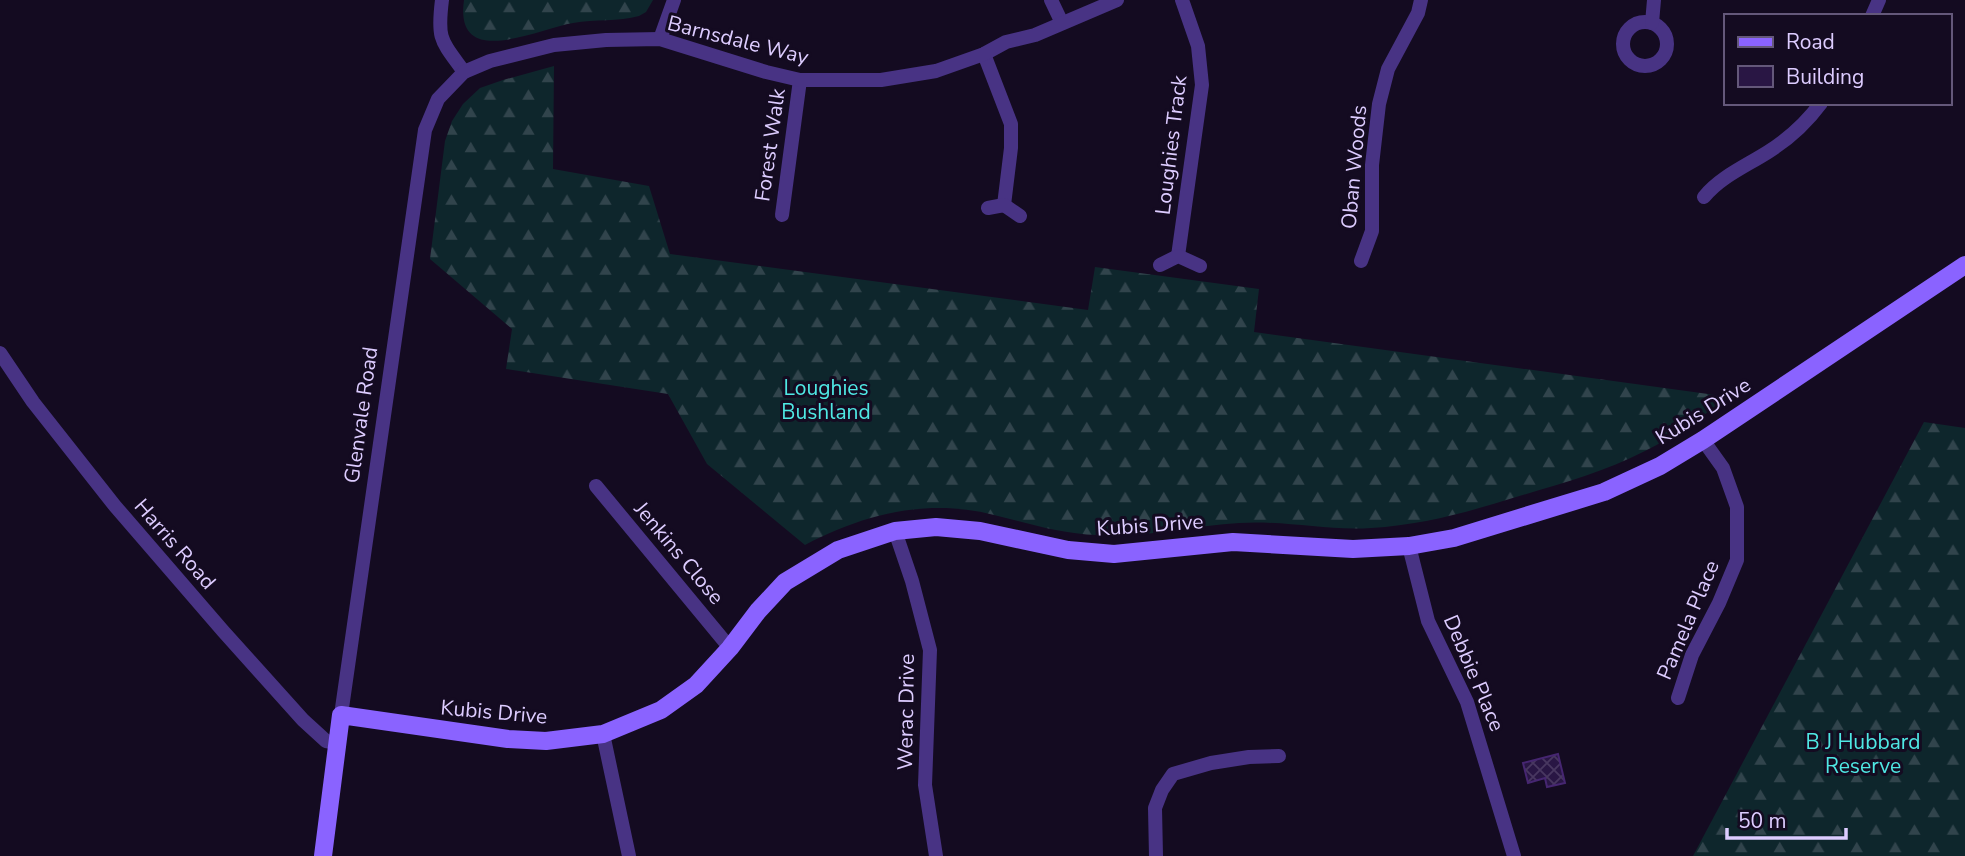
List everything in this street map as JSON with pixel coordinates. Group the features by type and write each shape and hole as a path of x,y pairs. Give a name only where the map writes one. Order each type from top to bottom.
{"street":[{"path":"442,0 438,27 441,40 464,72"},
{"path":"660,39 674,0"},
{"path":"1051,0 1062,23"},
{"name":"Barnsdale Way","path":"464,72 490,61 554,45 660,39 800,80 881,80 936,71 984,54 1006,42 1035,35 1117,0"},
{"name":"Loughies Track","path":"1178,256 1202,85 1198,46 1182,0"},
{"name":"Oban Woods","path":"1361,261 1372,231 1372,165 1379,103 1388,69 1418,13 1421,0"},
{"path":"1652,23 1654,0"},
{"path":"984,54 1011,124 1004,205"},
{"name":"Glenvale Road","path":"323,856 425,130 438,99 464,72"},
{"name":"Forest Walk","path":"782,220 800,80"},
{"path":"1704,197 1713,186 1771,150 1812,116 1820,105"},
{"path":"988,208 1004,205 1020,216"},
{"path":"1160,265 1178,256 1200,266"},
{"name":"Kubis Drive","path":"341,715 508,739 547,741 603,734 661,710 696,685 785,582 838,550 895,531 936,527 980,531 1068,550 1114,554 1233,542 1353,548 1409,546 1454,538 1604,492 1660,466 1965,265"},
{"name":"Harris Road","path":"2,361 115,506 223,631 311,727 326,741 337,743"},
{"name":"Pamela Place","path":"1678,698 1692,655 1719,603 1737,560 1737,507 1723,468 1703,440"},
{"name":"Jenkins Close","path":"596,486 730,648"},
{"name":"Werac Drive","path":"895,531 912,581 930,650 925,785 936,856"},
{"name":"Debbie Place","path":"1409,546 1428,621 1467,702 1514,856"},
{"path":"603,734 629,856"},
{"path":"1156,856 1155,808 1162,790 1173,774 1224,761 1279,755"}],"green space":[{"path":"464,0 653,0 646,12 639,16 573,23 520,37 485,40 472,34 464,22"},
{"name":"Loughies Bushland","path":"554,66 553,169 649,186 670,254 1088,310 1095,267 1259,289 1254,332 1730,397 1667,439 1614,465 1480,508 1408,524 1355,529 1239,523 1133,535 1097,535 1058,530 969,510 945,508 873,517 805,545 707,464 668,394 506,369 512,329 430,259 445,141 452,121 463,104 480,88"},
{"name":"B J Hubbard Reserve","path":"1924,422 1965,428 1965,856 1693,856"}],"building":[{"path":"1558,754 1565,783 1547,787 1545,778 1528,783 1523,763"}]}
